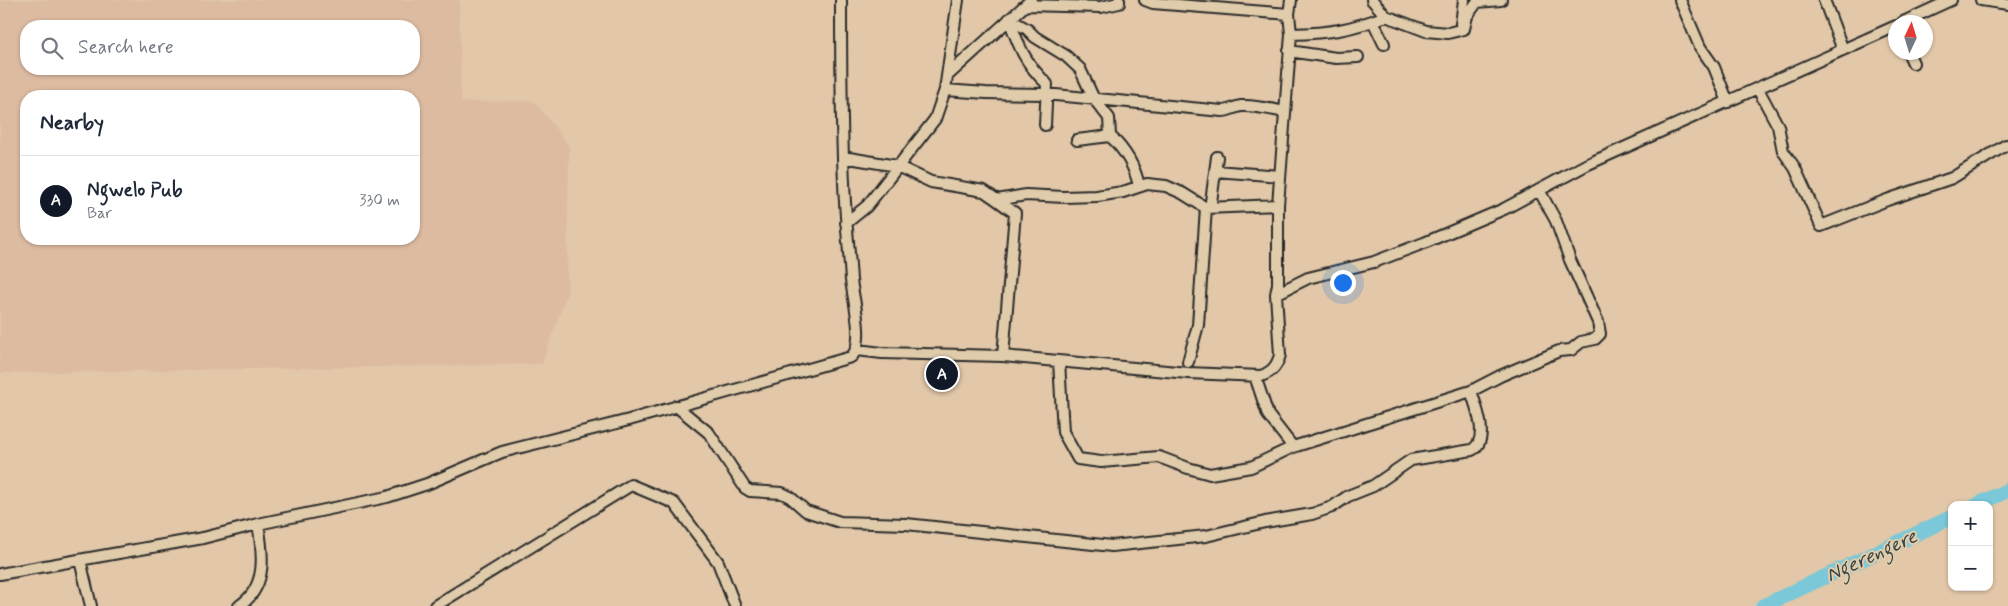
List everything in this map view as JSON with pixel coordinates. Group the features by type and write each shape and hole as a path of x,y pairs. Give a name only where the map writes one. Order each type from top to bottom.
{"street":[{"path":"0,574 203,538 258,524 387,497 427,484 502,452 629,420 851,357 857,350 858,324 853,298 846,223 843,157 841,0"},
{"path":"846,223 867,206 935,119 945,90 958,0"},
{"path":"947,77 1028,2 1101,7 1119,3 1119,0"},
{"path":"1145,0 1152,3 1289,14"},
{"path":"857,350 882,353 1003,356 1188,373 1261,376 1271,372 1278,363 1280,355 1276,294 1278,284 1278,205 1291,34 1289,14 1291,0"},
{"path":"1372,0 1386,16 1426,31 1448,34 1464,29 1467,16 1477,2 1501,0"},
{"path":"1460,30 1464,0"},
{"path":"1680,0 1700,47 1714,67 1728,102"},
{"path":"1824,0 1843,50"},
{"path":"1918,15 1951,0"},
{"path":"1981,0 2008,4"},
{"path":"1291,34 1331,32 1359,27 1386,16"},
{"path":"1009,19 1020,51 1032,70 1047,84 1045,125"},
{"path":"1009,19 1066,56 1080,69 1094,99 1109,118 1110,136 1121,147 1136,175 1139,186"},
{"path":"1373,21 1384,44"},
{"path":"1276,294 1308,278 1374,262 1504,209 1586,165 1888,30"},
{"path":"1289,51 1336,58 1358,57"},
{"path":"1758,89 1778,126 1783,151 1795,168 1820,226 1872,205 1952,178 2006,145"},
{"path":"945,90 986,94 1047,94 1222,111 1228,111 1238,106 1252,106 1284,112"},
{"path":"1077,140 1110,136"},
{"path":"843,157 897,166 931,182 984,191 1015,213 1003,356"},
{"path":"1188,362 1198,325 1208,205 1217,157"},
{"path":"1215,170 1280,176"},
{"path":"997,200 1026,195 1064,198 1096,196 1123,192 1147,184 1166,186 1208,205 1278,205"},
{"path":"1059,361 1063,432 1078,459 1101,462 1159,457 1210,474 1251,467 1294,447 1471,391 1500,376 1559,351 1570,350 1582,342 1594,339 1600,334 1598,322 1570,260 1556,220 1539,190"},
{"path":"1255,376 1268,415 1294,447"},
{"path":"676,406 709,433 744,488 756,492 782,493 790,497 806,511 819,516 840,522 906,524 1112,546 1206,536 1265,522 1312,514 1332,507 1348,496 1373,486 1411,460 1472,450 1479,443 1480,420 1471,391"},
{"path":"435,606 631,485 674,503 718,562 735,606"},
{"path":"239,606 248,600 262,575 263,551 258,524"},
{"path":"80,560 90,606"}],"shaded area":[{"path":"0,0 459,0 461,102 534,101 569,146 567,293 542,364 0,373"}],"waterway":[{"name":"Ngerengere","path":"1985,501 2008,490"},
{"name":"Ngerengere","path":"1763,606 1948,519"}],"place":[{"name":"Ngwelo Pub","path":"942,374"}]}
